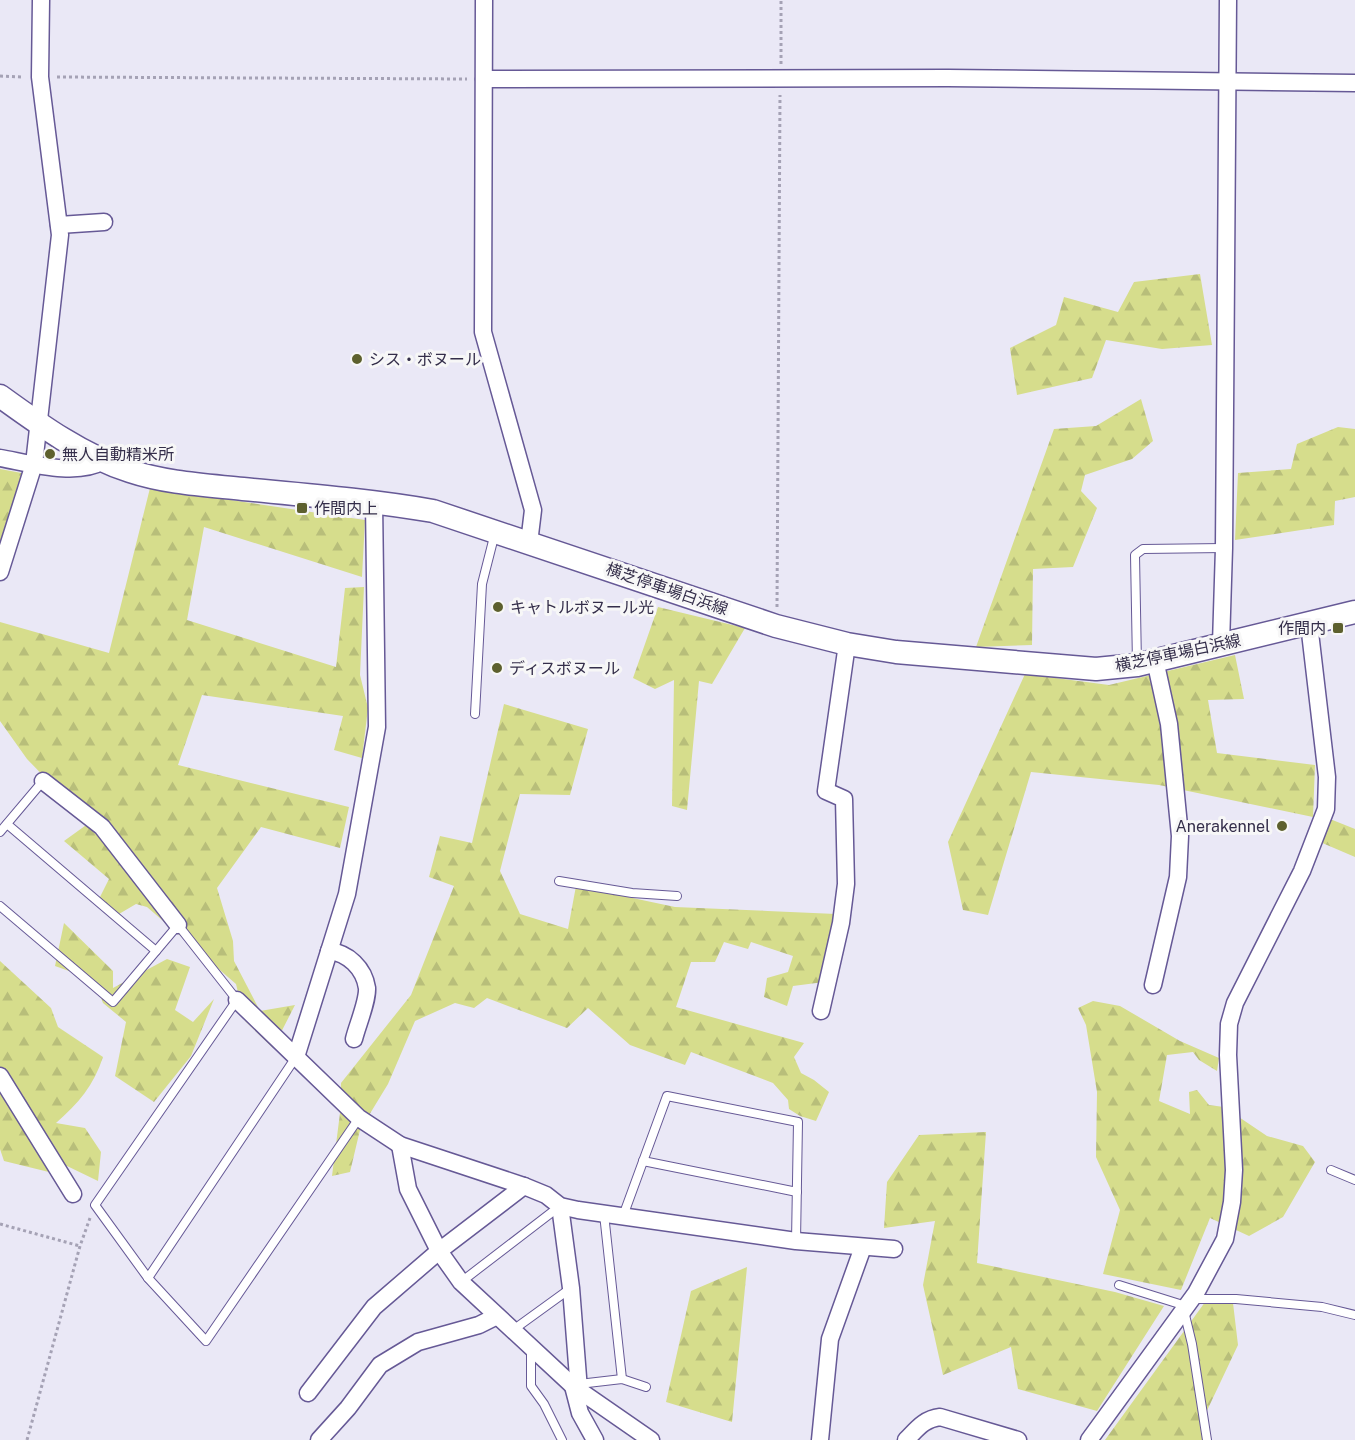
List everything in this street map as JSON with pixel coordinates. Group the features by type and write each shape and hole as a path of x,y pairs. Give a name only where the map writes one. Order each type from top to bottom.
{"main road":[{"name":"横芝停車場白浜線","path":"0,396 40,426 103,461 131,472 188,483 374,502 433,511 776,626 847,644 897,652 1096,669 1146,663 1355,612"}],"street":[{"path":"0,572 34,464 59,246 59,225 40,77 41,0"},
{"path":"484,0 483,332 533,510 529,543"},
{"path":"1221,644 1224,548 1227,0"},
{"path":"484,79 781,78 1355,83"},
{"path":"59,225 104,222"},
{"path":"0,458 80,469 93,467 103,461"},
{"path":"296,1057 347,894 377,727 374,502"},
{"path":"1089,1440 1187,1305 1214,1262 1225,1239 1232,1202 1234,1170 1228,1055 1229,1024 1235,1003 1302,871 1326,809 1327,777 1309,624"},
{"path":"821,1011 841,923 846,884 844,799 826,791 847,644"},
{"path":"1146,663 1169,724 1180,836 1178,877 1153,985"},
{"path":"44,781 102,827 178,925"},
{"path":"329,951 341,952 356,964 364,978 367,990 354,1040"},
{"path":"237,1000 359,1119 400,1145 524,1186 546,1195 560,1206 796,1241 894,1249"},
{"path":"0,1076 73,1194"},
{"path":"400,1145 408,1189 439,1251 461,1282 577,1387 651,1440"},
{"path":"308,1394 374,1307 439,1251 524,1186"},
{"path":"560,1206 571,1288 580,1413 595,1440"},
{"path":"820,1440 830,1339 862,1247"},
{"path":"319,1440 348,1408 380,1365 418,1342 479,1325 497,1316"},
{"path":"906,1440 923,1423 931,1418 940,1417 1018,1440"}],"lane":[{"path":"475,714 482,584 495,531"},
{"path":"1146,663 1135,555 1143,549 1224,548"},
{"path":"0,832 44,781"},
{"path":"7,824 156,951"},
{"path":"558,881 632,893 677,896"},
{"path":"0,906 113,1002 178,925 237,1000 95,1205 148,1278 206,1341 359,1119"},
{"path":"148,1278 296,1057"},
{"path":"623,1216 667,1096 798,1122 796,1241"},
{"path":"643,1161 797,1192"},
{"path":"1331,1170 1355,1180"},
{"path":"461,1282 560,1206"},
{"path":"604,1214 622,1379"},
{"path":"1119,1285 1187,1305 1236,1299 1322,1307 1355,1316"},
{"path":"513,1330 571,1288"},
{"path":"1187,1305 1207,1440"},
{"path":"531,1347 531,1386 544,1404 562,1440"},
{"path":"577,1387 622,1379 646,1388"}],"path":[{"path":"776,626 781,0"},
{"path":"0,76 484,79"},
{"path":"27,1440 80,1246 95,1205"},
{"path":"0,1224 80,1246"}],"green space":[{"path":"1200,274 1212,345 1162,349 1106,340 1092,378 1017,395 1010,348 1056,325 1064,297 1118,312 1134,282"},
{"path":"1141,399 1153,441 1132,459 1085,475 1081,491 1097,508 1073,567 1033,569 1032,645 976,647 1054,429 1096,426"},
{"path":"1338,427 1355,429 1355,497 1335,501 1334,525 1235,540 1238,473 1291,469 1297,444"},
{"path":"0,469 27,474 0,555"},
{"path":"150,488 365,520 362,577 204,527 187,620 336,667 345,588 364,587 360,675 368,708 362,758 334,750 343,716 202,695 178,765 349,807 340,848 261,827 217,888 233,941 234,961 260,1011 295,1005 273,1048 245,1021 236,984 147,907 136,904 119,914 99,899 109,879 64,841 89,823 27,759 0,721 0,622 109,653"},
{"path":"658,607 745,628 712,684 699,681 687,810 672,806 674,680 655,689 633,678"},
{"path":"1235,655 1244,699 1208,700 1217,753 1315,765 1313,817 1159,785 1031,772 988,915 963,910 948,842 1025,674 1109,685"},
{"path":"504,704 588,729 570,795 520,794 500,871 520,914 568,929 576,886 675,907 836,914 824,982 793,986 787,1006 764,997 767,978 788,972 793,956 751,942 748,949 724,942 715,962 691,962 676,1007 804,1043 794,1057 801,1073 829,1092 816,1121 800,1116 789,1109 788,1100 773,1083 691,1052 685,1065 630,1045 588,1008 567,1028 487,998 474,1008 455,1003 415,1021 388,1084 360,1130 350,1172 332,1176 340,1113 341,1083 411,995 454,886 429,877 440,836 472,843"},
{"path":"1330,819 1355,829 1355,857 1320,842"},
{"path":"64,923 113,971 113,988 167,959 190,967 175,1010 193,1022 214,999 191,1056 154,1102 115,1076 126,1022 103,1003 94,980 55,966"},
{"path":"0,961 51,1008 58,1027 103,1057 84,1093 56,1123 85,1128 101,1152 98,1181 67,1166 57,1174 4,1161 0,1149"},
{"path":"1093,1001 1120,1006 1180,1041 1219,1058 1217,1071 1199,1060 1193,1052 1167,1055 1159,1101 1190,1114 1189,1092 1197,1090 1209,1105 1224,1107 1267,1136 1303,1146 1315,1162 1283,1217 1249,1236 1210,1218 1181,1290 1103,1274 1120,1210 1096,1157 1097,1092 1086,1025 1078,1008"},
{"path":"986,1132 977,1263 1115,1292 1164,1306 1097,1411 1018,1389 1011,1347 943,1375 923,1285 935,1221 884,1228 887,1182 919,1135"},
{"path":"747,1267 732,1422 666,1402 691,1291"},
{"path":"1208,1298 1233,1303 1238,1345 1203,1419 1206,1440 1105,1440"}],"place":[{"name":"シス・ボヌール","path":"357,359"},
{"name":"無人自動精米所","path":"50,454"},
{"name":"作間内上","path":"302,508"},
{"name":"キャトルボヌール光","path":"498,607"},
{"name":"作間内","path":"1338,628"},
{"name":"ディスボヌール","path":"497,668"},
{"name":"Anerakennel","path":"1282,826"}]}
